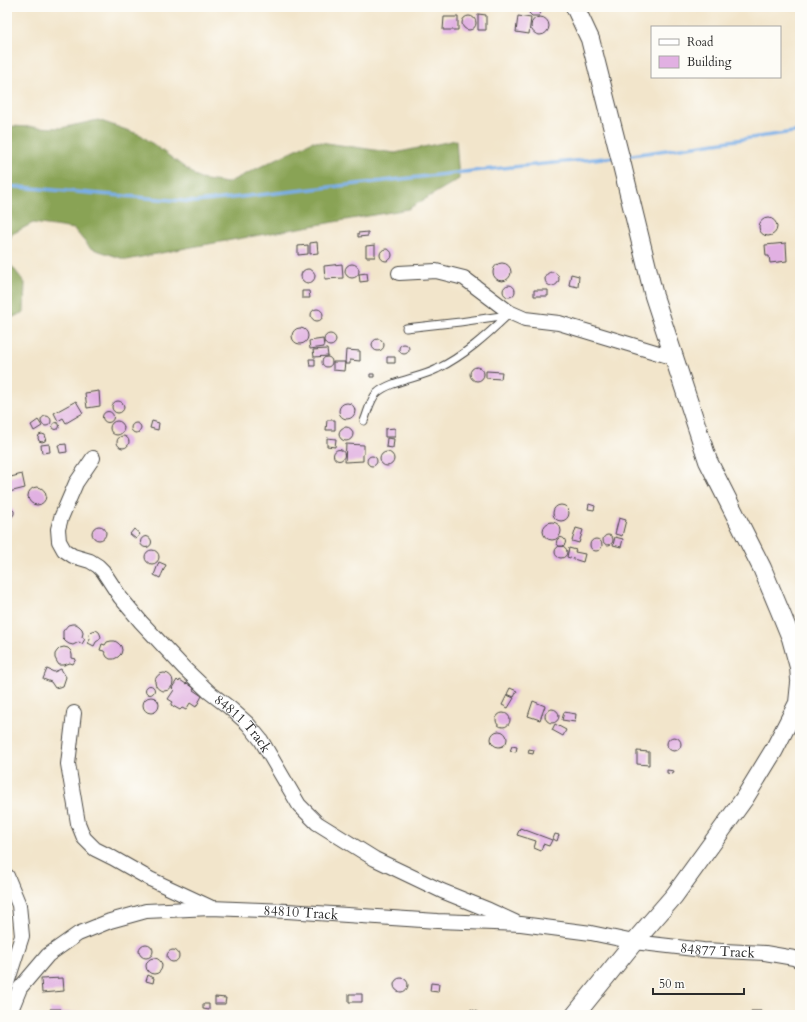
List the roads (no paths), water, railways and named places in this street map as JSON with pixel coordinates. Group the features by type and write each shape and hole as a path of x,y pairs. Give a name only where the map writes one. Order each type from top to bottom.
{"street":[{"path":"575,7 590,39 654,296 708,461 762,568 791,638 799,667 800,680"},
{"path":"399,273 436,271 464,278 511,315 559,323 674,358"},
{"name":"84811 Track","path":"93,458 76,483 58,529 59,541 64,550 73,556 90,561 98,566 120,597 178,662 209,692 248,724 261,740 299,805 318,823 375,860 442,891 521,924"},
{"path":"575,1015 634,942 674,896 744,799 774,750 799,703 800,683"},
{"path":"74,713 68,764 78,823 84,838 95,849 210,908"},
{"path":"7,876 19,905 22,936 7,983"},
{"name":"84810 Track","path":"9,1015 20,988 48,955 78,934 110,921 146,911 210,908 288,911 437,921 521,924 590,933 634,942"},
{"name":"84877 Track","path":"634,942 703,950 765,953 794,958 800,961"}],"lane":[{"path":"406,328 511,315"},
{"path":"364,421 377,392 405,380 422,376 453,361 511,315"}],"waterway":[{"path":"625,156 800,131"},
{"path":"7,186 195,202 482,170 615,157"}]}
